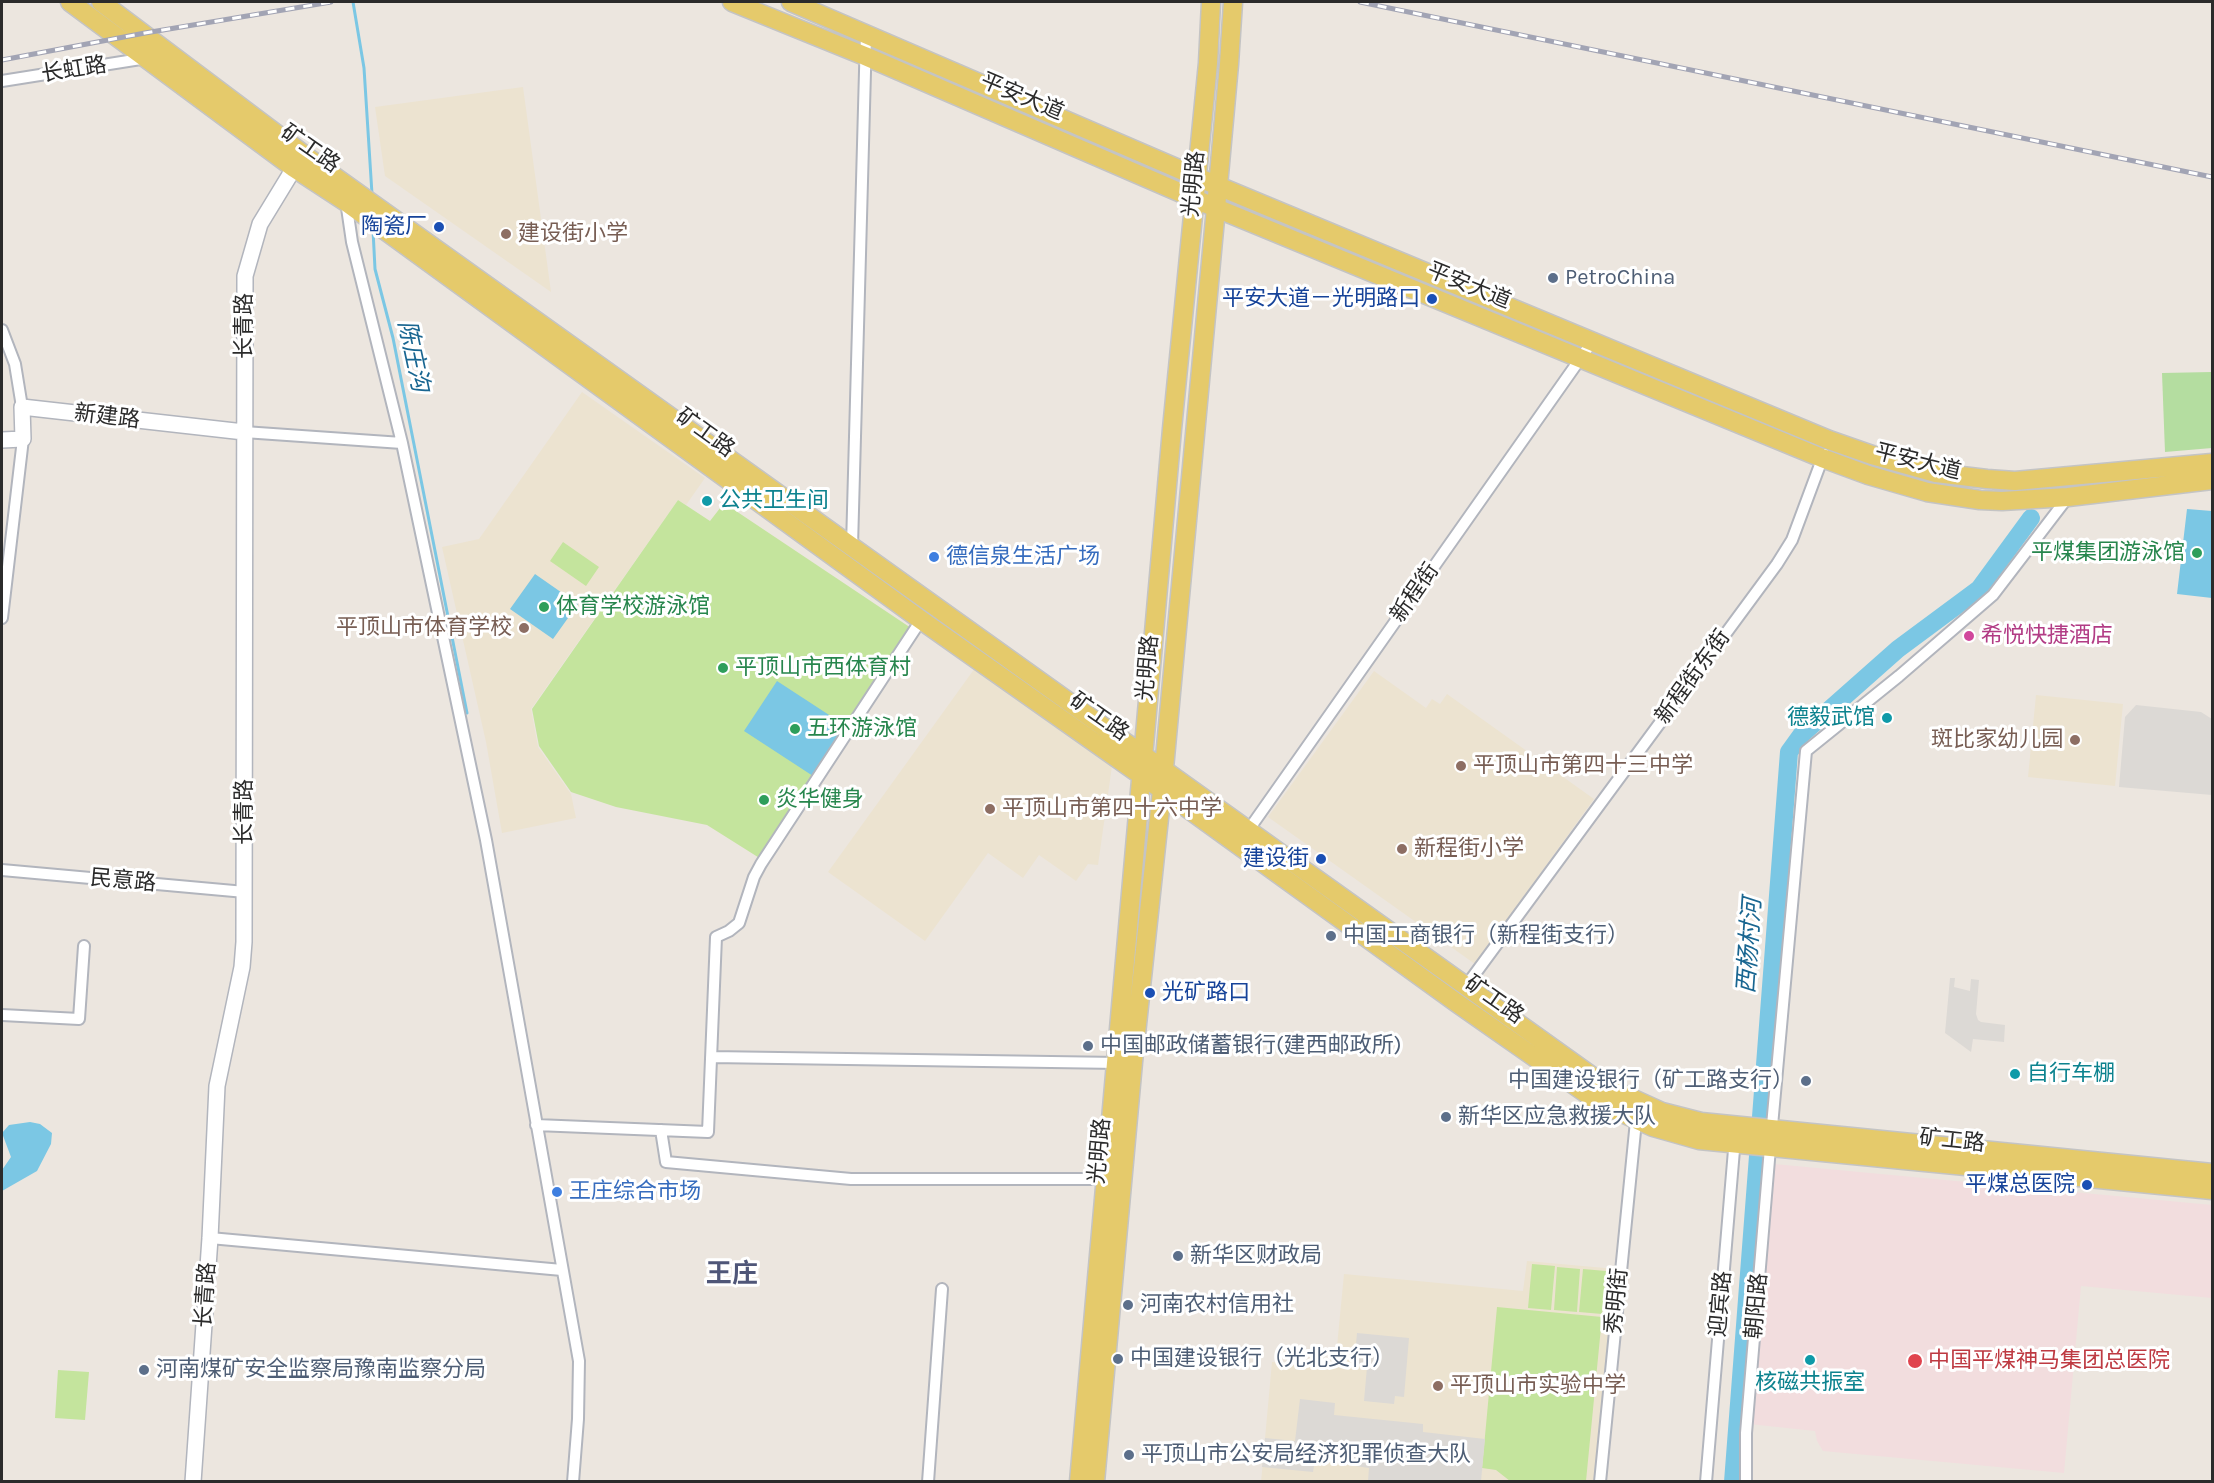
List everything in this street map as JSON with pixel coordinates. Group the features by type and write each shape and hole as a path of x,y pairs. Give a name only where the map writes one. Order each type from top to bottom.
{"main road":[{"name":"矿工路","path":"70,2 147,58 350,196 388,215 1163,767 1586,1073 1625,1096 1662,1112 1741,1136"},
{"name":"矿工路","path":"101,2 298,161"},
{"name":"平安大道","path":"732,2 865,56 1216,208 1822,459 1902,485 1954,497 2002,501 2068,497 2212,480"},
{"name":"平安大道","path":"790,2 1196,177 1592,342 1829,440 1905,465 1987,479 2044,479 2212,463"},
{"name":"光明路","path":"1095,1482 1141,776 1208,63 1211,2"},
{"name":"光明路","path":"1079,1482 1106,1179 1162,790 1233,2"},
{"name":"矿工路","path":"350,196 389,234 921,620 1600,1103 1636,1121 1699,1140 1741,1136 2212,1190"},
{"name":"矿工路","path":"1771,1139 2212,1173"}],"street":[{"path":"852,546 866,35"},
{"name":"长虹路","path":"2,81 147,58"},
{"name":"长青路","path":"193,1482 210,1238 217,1086 242,967 245,892 244,276 260,224 298,161"},
{"path":"350,196 352,242 402,443 486,840 580,1369 573,1482"},
{"path":"2,330 15,364 22,407 23,439 2,618"},
{"name":"新程街","path":"1237,844 1592,342"},
{"name":"新建路","path":"22,407 244,432"},
{"path":"244,432 402,443"},
{"path":"2,440 23,439"},
{"name":"新程街东街","path":"1466,986 1777,564 1792,540 1829,440"},
{"name":"朝阳路","path":"1746,1482 1746,1433 1806,752 1993,595 2068,497"},
{"path":"536,1125 708,1132 716,937 739,923 760,864 921,620"},
{"name":"民意路","path":"2,870 245,892"},
{"path":"2,1015 79,1019 84,946"},
{"path":"711,1057 1124,1063"},
{"name":"秀明街","path":"1600,1482 1636,1121"},
{"path":"661,1130 666,1162 851,1179 1106,1179"},
{"name":"迎宾路","path":"1706,1482 1741,1136"},
{"path":"210,1238 562,1270"},
{"path":"928,1482 942,1289"}],"shaded area":[{"name":"建设街小学","path":"523,87 551,292 385,176 375,107"},
{"name":"平顶山市体育学校","path":"582,392 705,478 686,505 678,500 531,709 538,747 571,794 576,818 502,833 486,742 442,547 479,539"},
{"name":"平顶山市第四十六中学","path":"975,668 1112,766 1098,865 1088,864 1076,881 1039,855 1023,878 988,853 925,941 828,872"},
{"path":"1374,671 1426,708 1432,699 1440,704 1447,694 1594,799 1475,964 1268,817"},
{"name":"斑比家幼儿园","path":"2036,695 2123,704 2115,786 2028,777"},
{"path":"2136,705 2201,712 2212,719 2212,795 2119,787 2125,717"},
{"path":"1950,978 1955,978 1954,987 1970,991 1971,979 1979,980 1976,1014 1978,1020 2005,1025 2004,1042 1973,1039 1971,1052 1945,1033"},
{"name":"中国平煤神马集团总医院","path":"1774,1164 2212,1205 2212,1298 2081,1286 2064,1473 1823,1451 1817,1441 1815,1431 1749,1424"},
{"name":"平顶山市实验中学","path":"1527,1261 1616,1269 1596,1481 1261,1482 1272,1362 1335,1367 1344,1274 1523,1291"},
{"path":"1357,1333 1409,1338 1404,1397 1395,1396 1394,1404 1364,1401 1367,1367 1354,1366"},
{"path":"1300,1399 1335,1403 1334,1415 1423,1424 1423,1432 1485,1439 1481,1481 1368,1481 1369,1468 1315,1460 1313,1472 1262,1467 1265,1438 1295,1441"}],"green space":[{"path":"2212,372 2212,448 2165,452 2162,373"},
{"name":"平顶山市西体育村","path":"678,500 710,521 724,503 911,628 761,859 707,825 616,807 571,792 539,746 532,709"},
{"path":"563,542 599,567 586,586 550,561"},
{"path":"1532,1264 1555,1266 1551,1310 1528,1308"},
{"path":"1557,1267 1580,1269 1577,1312 1554,1310"},
{"path":"1583,1269 1606,1271 1602,1314 1579,1312"},
{"path":"1497,1307 1602,1317 1586,1481 1510,1481 1496,1470 1482,1468"},
{"path":"58,1370 89,1372 85,1420 55,1418"}],"water":[{"name":"平煤集团游泳馆","path":"2187,509 2212,511 2212,598 2177,594"},
{"name":"体育学校游泳馆","path":"535,574 578,604 553,639 510,609"},
{"name":"五环游泳馆","path":"777,681 846,726 813,776 744,731"},
{"path":"30,1122 40,1124 52,1133 51,1144 37,1171 2,1191 2,1170 11,1157 2,1133 9,1125"}],"waterway":[{"name":"陈庄沟","path":"353,2 364,68 372,194"},
{"name":"陈庄沟","path":"373,230 375,269 393,338 467,713"},
{"name":"西杨村河","path":"1733,1482 1789,752 1802,734 1898,649 1979,589 2031,518"}],"railway":[{"path":"2,60 331,2"},
{"path":"1360,2 2212,177"}],"place":[{"name":"陶瓷厂","path":"439,227"},
{"name":"建设街小学","path":"506,234"},
{"name":"PetroChina","path":"1553,278"},
{"name":"平安大道－光明路口","path":"1432,299"},
{"name":"公共卫生间","path":"707,501"},
{"name":"平煤集团游泳馆","path":"2197,553"},
{"name":"德信泉生活广场","path":"934,557"},
{"name":"体育学校游泳馆","path":"544,607"},
{"name":"平顶山市体育学校","path":"524,628"},
{"name":"希悦快捷酒店","path":"1969,636"},
{"name":"平顶山市西体育村","path":"723,668"},
{"name":"德毅武馆","path":"1887,718"},
{"name":"五环游泳馆","path":"795,729"},
{"name":"斑比家幼儿园","path":"2075,740"},
{"name":"平顶山市第四十三中学","path":"1461,766"},
{"name":"炎华健身","path":"764,800"},
{"name":"平顶山市第四十六中学","path":"990,809"},
{"name":"新程街小学","path":"1402,849"},
{"name":"建设街","path":"1321,859"},
{"name":"中国工商银行（新程街支行）","path":"1331,936"},
{"name":"光矿路口","path":"1150,993"},
{"name":"中国邮政储蓄银行(建西邮政所)","path":"1088,1046"},
{"name":"自行车棚","path":"2015,1074"},
{"name":"中国建设银行（矿工路支行）","path":"1806,1081"},
{"name":"新华区应急救援大队","path":"1446,1117"},
{"name":"平煤总医院","path":"2087,1185"},
{"name":"王庄综合市场","path":"557,1192"},
{"name":"新华区财政局","path":"1178,1256"},
{"name":"河南农村信用社","path":"1128,1305"},
{"name":"中国建设银行（光北支行）","path":"1118,1359"},
{"name":"核磁共振室","path":"1810,1360"},
{"name":"中国平煤神马集团总医院","path":"1915,1361"},
{"name":"河南煤矿安全监察局豫南监察分局","path":"144,1370"},
{"name":"平顶山市实验中学","path":"1438,1386"},
{"name":"平顶山市公安局经济犯罪侦查大队","path":"1129,1455"}],"district":[{"name":"王庄","path":"732,1275"}]}
